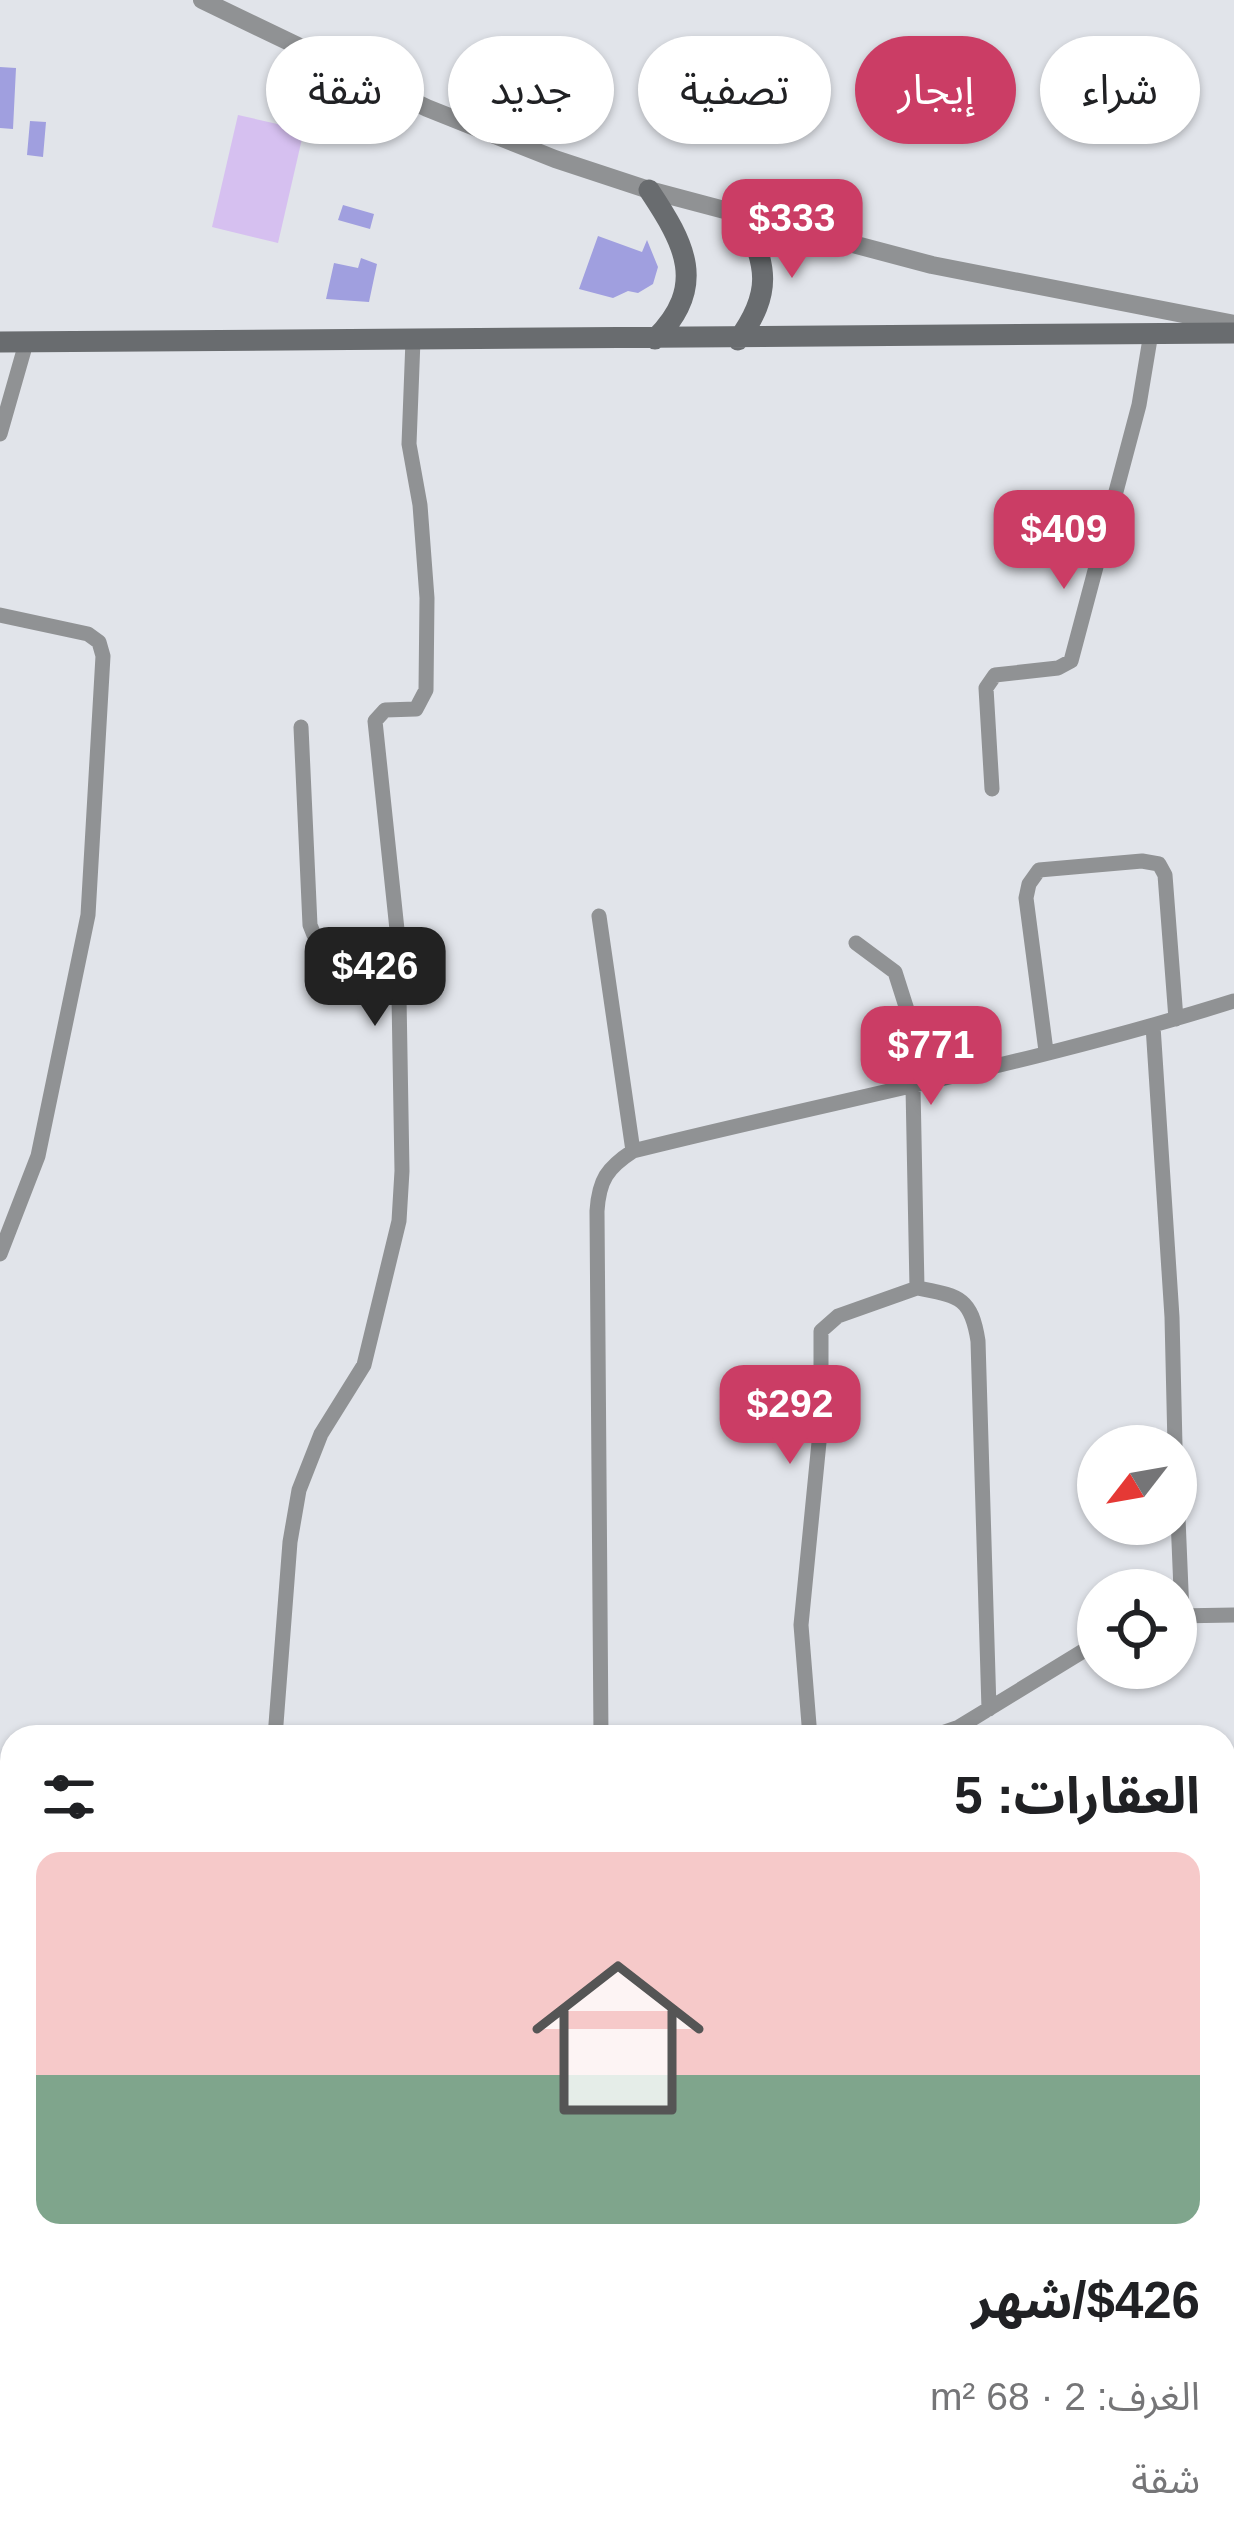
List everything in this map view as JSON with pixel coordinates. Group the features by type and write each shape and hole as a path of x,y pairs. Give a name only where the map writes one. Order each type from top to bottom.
{"main road":[{"path":"649,190 679,238 687,273 680,308 655,339"},
{"path":"738,340 758,310 764,284 760,252 743,215"},
{"path":"0,342 1234,333"}],"street":[{"path":"202,0 427,108 649,190 932,265 1234,324"},
{"path":"992,789 986,688 995,675 1058,668 1071,662 1139,405 1151,333"},
{"path":"276,1725 290,1542 299,1490 321,1434 364,1365 399,1221 398,939 375,721 385,710 416,709 426,690 425,569 409,445 413,340"},
{"path":"0,434 26,343"},
{"path":"0,615 94,637 103,656 88,915 38,1156 0,1254"},
{"path":"301,728 314,935 324,941 398,939"},
{"path":"1046,1051 1026,898 1040,870 1142,860 1159,864 1165,875 1176,1019"},
{"path":"599,916 633,1151"},
{"path":"856,943 895,971 922,1084 917,1288"},
{"path":"601,1725 597,1211 598,1187 608,1167 633,1151 922,1084 1234,1001"},
{"path":"1153,1026 1175,1425"},
{"path":"809,1725 801,1625 821,1422 821,1331 838,1316 917,1288 955,1295 974,1317 989,1709"},
{"path":"1197,1615 1234,1615"},
{"path":"960,1725 1077,1655"}],"shaded area":[{"path":"238,115 266,121 266,144 301,144 278,243 212,227"}],"building":[{"path":"0,67 16,68 13,129 0,128"},
{"path":"30,121 46,122 43,157 27,155"},
{"path":"343,205 374,214 370,229 338,220"},
{"path":"598,236 642,252 647,240 658,267 653,284 613,298 579,289"},
{"path":"361,258 377,264 369,302 326,299 334,263 358,268"}]}
